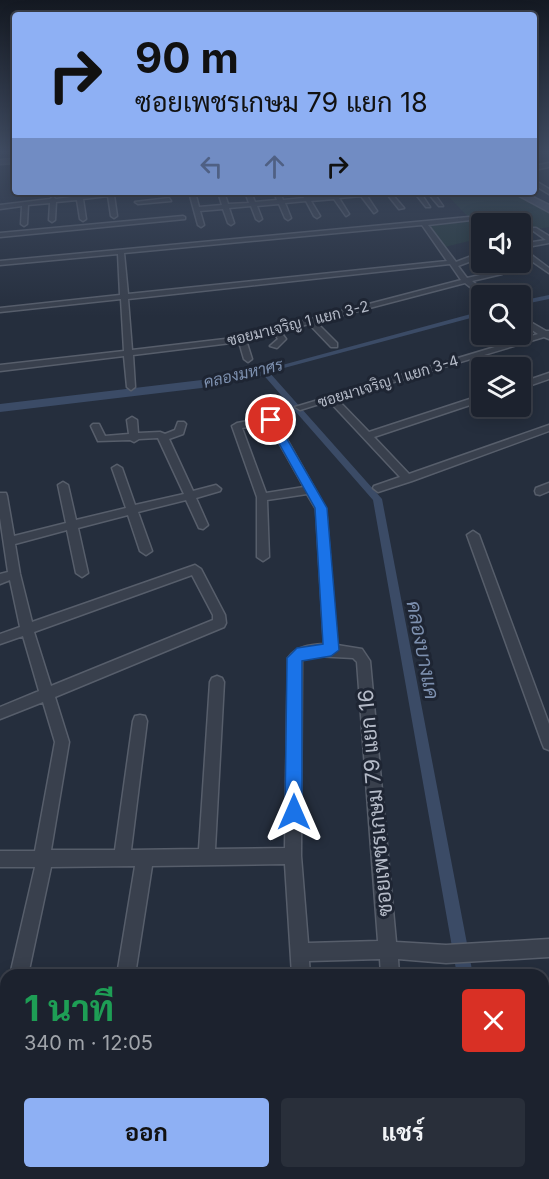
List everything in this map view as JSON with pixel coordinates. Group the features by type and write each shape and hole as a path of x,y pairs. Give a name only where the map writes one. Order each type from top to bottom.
{"street":[{"path":"24,224 25,207"},
{"path":"52,220 53,207"},
{"path":"81,207 83,219"},
{"path":"113,207 114,216"},
{"path":"171,207 172,211"},
{"path":"201,225 197,209 226,207"},
{"path":"226,207 231,223"},
{"path":"254,207 259,219"},
{"path":"284,207 288,218"},
{"path":"312,207 317,216"},
{"path":"342,207 346,213"},
{"path":"371,207 374,211"},
{"path":"0,235 183,218"},
{"path":"0,263 469,219"},
{"path":"423,223 465,280 472,285"},
{"path":"534,229 549,240"},
{"path":"531,245 549,240"},
{"path":"121,252 131,387"},
{"path":"531,257 549,272"},
{"path":"0,310 454,264 471,258"},
{"name":"ซอยมาเจริญ 1 แยก 3-2","path":"0,368 242,339 495,273"},
{"path":"311,321 334,345"},
{"path":"531,325 548,335"},
{"path":"274,346 282,341 276,331"},
{"name":"ซอยมาเจริญ 1 แยก 3-4","path":"300,406 548,335"},
{"path":"242,339 248,359"},
{"path":"531,382 549,376"},
{"path":"331,398 408,479"},
{"path":"367,436 471,402"},
{"path":"132,420 134,438"},
{"path":"263,557 262,497 237,426 271,420 321,508 331,650 298,653 295,658 293,856 301,969"},
{"path":"164,438 180,432 181,424"},
{"path":"96,426 101,439 160,435 164,438 202,525"},
{"path":"378,488 549,428"},
{"path":"117,468 146,550"},
{"path":"63,484 82,573"},
{"path":"9,541 216,489"},
{"path":"262,497 310,490"},
{"path":"2,495 14,574 27,629 62,742 44,859 20,969"},
{"path":"473,535 549,743"},
{"path":"0,639 195,568 219,615 220,623 0,713"},
{"path":"0,579 14,574"},
{"name":"ซอยเพชรเกษม 79 แยก 16","path":"331,650 357,653 361,657 390,969"},
{"path":"207,857 218,681"},
{"path":"122,858 140,721"},
{"path":"0,858 293,856"},
{"path":"127,969 145,857"},
{"path":"300,952 388,950 446,954 549,948"}],"green space":[{"path":"459,207 541,207 549,211 549,227 531,230 531,213 471,213 471,220"},
{"path":"471,221 471,240 445,247 429,226"}],"waterway":[{"name":"คลองมหาศร","path":"531,301 549,297"},
{"name":"คลองบางแค","path":"464,969 377,499 264,371 471,316"},
{"name":"คลองมหาศร","path":"0,408 210,383 264,371"}],"route":[{"path":"271,420 321,508 331,650 302,652 298,653 295,658 294,812"}]}
